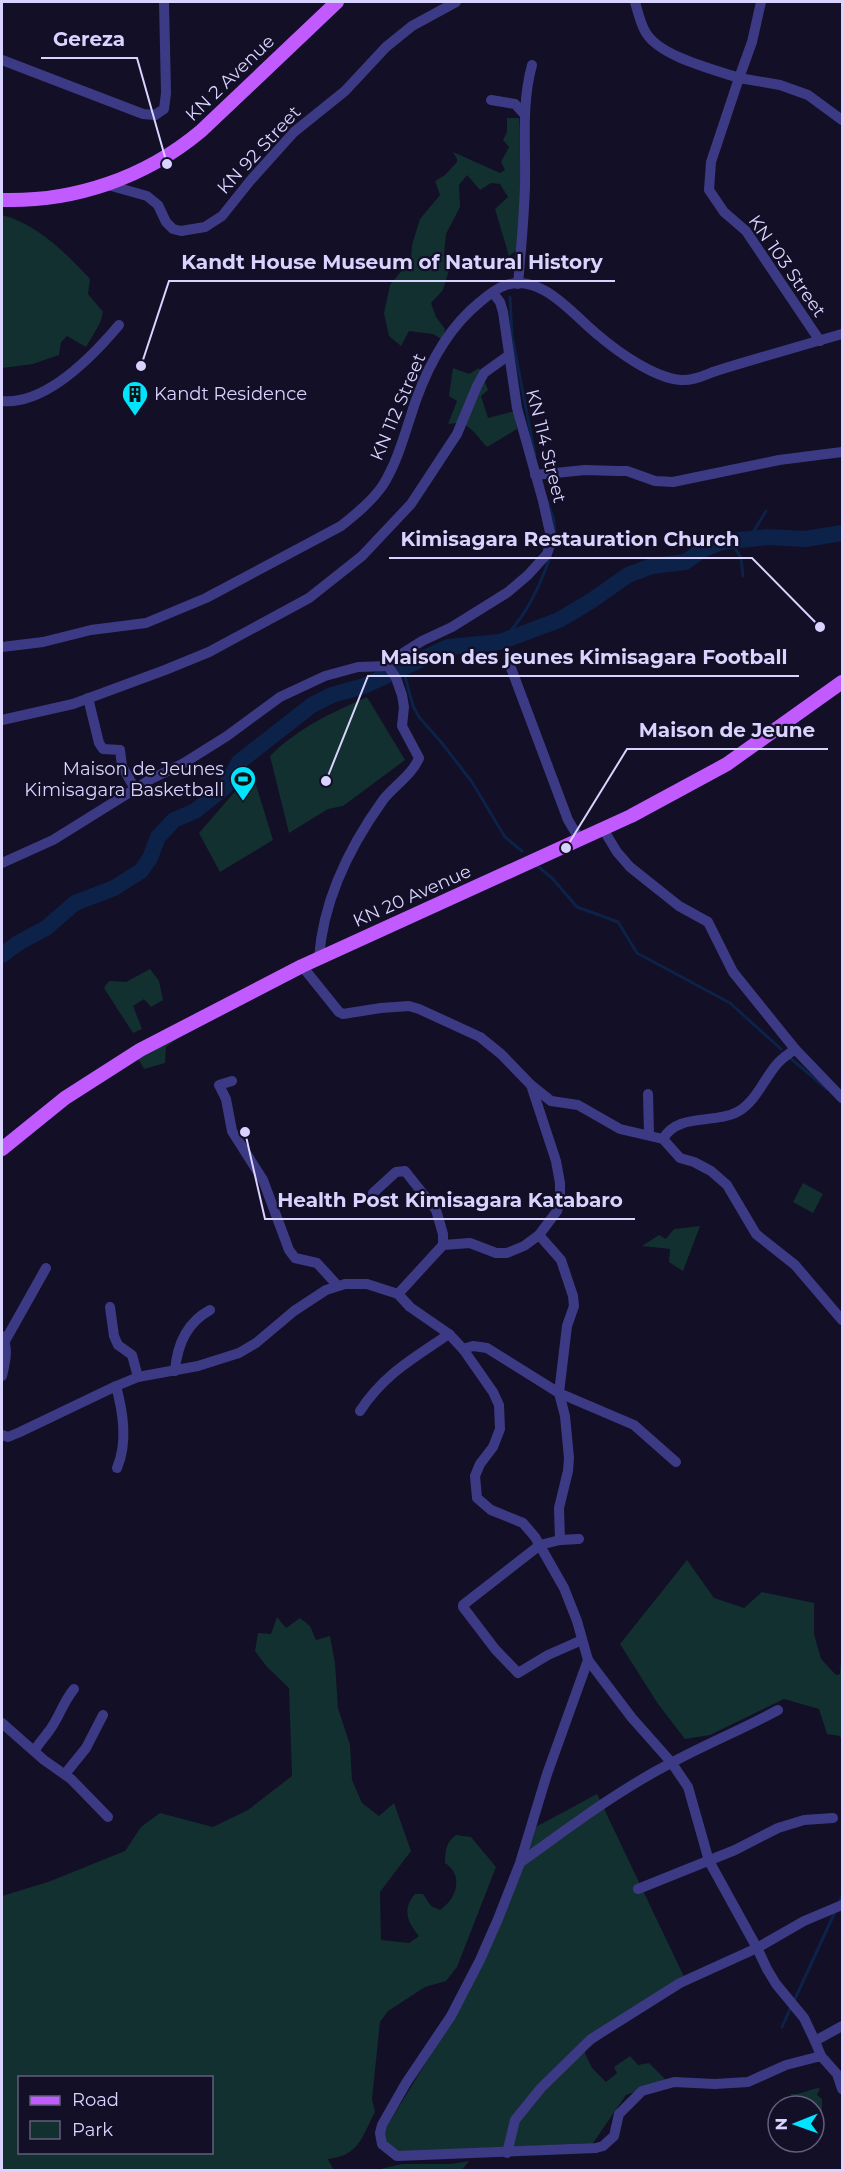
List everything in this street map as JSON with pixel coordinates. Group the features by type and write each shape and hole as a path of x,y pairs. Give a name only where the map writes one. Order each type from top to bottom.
{"main road":[{"name":"KN 2 Avenue","path":"2,200 49,199 108,185 155,164 185,145 241,95 337,2"},
{"name":"KN 20 Avenue","path":"2,1149 65,1098 140,1050 302,966 603,829 727,764 843,682"}],"street":[{"path":"2,60 142,114 155,115 164,109 166,93 164,2"},
{"name":"KN 92 Street","path":"108,185 147,196 158,205 166,222 173,229 181,231 205,227 222,216 294,132 345,91 386,47 412,26 456,2"},
{"path":"635,2 644,28 653,41 683,59 739,78 780,86 808,95 843,120"},
{"path":"739,78 752,42 761,2"},
{"path":"532,65 526,84 525,189 518,284 536,287 552,294 612,346 652,371 678,380 691,381 716,371 843,334"},
{"name":"KN 103 Street","path":"739,78 711,162 709,190 724,212 746,231 820,341"},
{"path":"491,100 515,104 525,115"},
{"name":"KN 112 Street","path":"2,647 43,642 92,630 146,623 206,598 341,526 358,512 382,485 394,463 417,399 434,361 456,325 493,293 507,284 518,284"},
{"name":"KN 114 Street","path":"388,666 395,658 422,641 452,627 508,591 528,575 547,554 551,537 517,408 503,312 500,302 493,293"},
{"path":"3,401 21,401 32,397 75,371 119,326"},
{"path":"2,720 73,704 209,652 309,598 377,541 411,504 457,434 484,372 509,356"},
{"path":"535,475 585,470 627,471 655,481 673,482 779,460 843,452"},
{"path":"508,660 568,820 580,840"},
{"path":"2,863 53,840 135,789 205,750 280,697 325,676 358,667 388,666 396,678 402,695 404,707 402,726 419,758 385,798 343,868 321,935 319,958"},
{"path":"88,698 99,743 103,749 120,750 122,766 135,789"},
{"path":"603,829 616,852 630,867 679,906 708,922 733,972 795,1049 843,1098"},
{"path":"302,966 339,1012 348,1014 409,1006 418,1009 480,1037 551,1101 578,1105 620,1129 663,1140 680,1158 711,1171 727,1185 756,1234 795,1265 843,1320"},
{"path":"663,1140 668,1130 686,1122 720,1118 739,1111 749,1102 778,1063 795,1049"},
{"path":"232,1081 219,1085 226,1099 232,1131 263,1180 289,1250 295,1258 317,1263 338,1286"},
{"path":"443,1245 470,1243 502,1254 524,1246 539,1235 557,1211 560,1201 560,1183 531,1085"},
{"path":"648,1094 650,1135"},
{"path":"373,1193 396,1172 405,1171 436,1210 443,1234 443,1245 398,1294"},
{"path":"539,1235 561,1260 573,1296 559,1393 565,1416 569,1458 558,1509 560,1540"},
{"path":"2,1376 6,1355 3,1338 46,1268"},
{"path":"2,1435 8,1437 20,1432 138,1377 198,1366 239,1353 256,1343 304,1304 326,1290 345,1284 367,1284 398,1294 410,1307 449,1334 463,1349 488,1385 499,1405 500,1429 496,1442 480,1464 475,1476 477,1498 491,1510 523,1523 540,1545 564,1588 588,1660 632,1718 672,1762 688,1787 709,1861 776,1984 804,2018 821,2056 837,2074 843,2089"},
{"path":"110,1306 114,1336 118,1345 132,1355 138,1377"},
{"path":"175,1371 179,1344 185,1333 196,1320 210,1310"},
{"path":"360,1411 380,1384 405,1363 449,1334"},
{"path":"463,1349 473,1346 487,1348 559,1393 626,1420 676,1462"},
{"path":"116,1386 124,1425 123,1450 117,1468"},
{"path":"579,1539 560,1540 540,1545 463,1607 495,1648 518,1672 582,1640"},
{"path":"588,1660 547,1774 520,1863 498,1919 451,2016 394,2102 382,2125 380,2133 382,2144 397,2156 507,2153 602,2147 614,2136 619,2114 642,2091 674,2082 715,2084 748,2082 786,2065 821,2056"},
{"path":"34,1750 50,1730 74,1689"},
{"path":"520,1863 608,1799 672,1762 778,1710"},
{"path":"65,1774 86,1748 102,1715"},
{"path":"2,1723 65,1774 108,1817"},
{"path":"638,1889 735,1850 778,1828 804,1820 833,1818"},
{"path":"507,2153 515,2120 541,2088 591,2038 680,1983 757,1948 804,1921 843,1905"},
{"path":"815,2041 843,2026"}],"green space":[{"path":"507,118 519,118 521,199 517,250 509,256 495,209 508,197 500,184 491,183 480,190 467,175 459,185 460,207 446,234 444,255 449,270 443,290 431,303 436,317 445,329 443,340 433,334 409,331 401,346 389,336 384,313 390,285 411,259 412,245 420,219 440,195 435,181 445,175 457,162 453,152 500,173 505,170 501,162 509,147 503,140 507,132"},
{"path":"2,215 39,232 71,259 90,279 88,294 103,312 100,323 86,347 67,336 61,342 59,355 33,364 2,368"},
{"path":"453,368 469,374 479,368 488,390 481,396 488,418 515,411 517,429 487,447 466,426 448,424 457,401 449,396"},
{"path":"367,697 405,760 343,806 328,809 289,833 270,756 304,729"},
{"name":"Maison de Jeunes Kimisagara Basketball","path":"252,772 273,840 220,872 199,833"},
{"path":"150,969 159,981 163,1000 151,1007 144,999 133,1006 142,1029 133,1033 104,988 109,981 126,982"},
{"path":"173,1035 177,1039 166,1047 165,1063 144,1069 136,1055"},
{"path":"803,1183 823,1194 813,1213 793,1202"},
{"path":"700,1226 683,1271 669,1262 670,1249 642,1246 659,1235 666,1239 674,1229"},
{"path":"687,1560 714,1598 744,1608 762,1592 814,1603 814,1634 821,1659 836,1675 840,1674 842,1644 842,1742 840,1736 827,1734 819,1709 784,1699 710,1735 685,1739 658,1704 620,1644"},
{"path":"277,1617 286,1628 300,1618 310,1626 316,1640 330,1636 335,1663 338,1708 350,1745 352,1780 362,1803 379,1816 394,1803 411,1851 380,1892 381,1940 409,1943 419,1936 411,1926 407,1910 415,1894 423,1894 431,1906 440,1910 451,1900 456,1880 455,1874 445,1863 445,1855 448,1844 456,1835 471,1837 496,1867 457,1967 446,1981 425,1987 388,2011 380,2022 372,2099 375,2112 353,2149 347,2154 328,2159 333,2169 355,2170 2,2170 2,1896 48,1882 125,1851 141,1827 160,1813 213,1827 248,1810 292,1776 289,1688 267,1667 255,1651 258,1633 271,1634"},
{"path":"597,1794 687,1983 621,2024 584,2051 592,2068 606,2082 617,2073 614,2067 630,2056 638,2065 649,2063 666,2080 626,2095 593,2143 399,2152 386,2144 384,2131 468,1994 532,1829"},
{"path":"820,2088 817,2094 798,2094"},
{"path":"469,2161 462,2170 376,2170 402,2164 451,2164"}],"waterway":[{"path":"510,297 512,336 535,455"},
{"path":"548,502 554,521 555,536"},
{"path":"749,539 766,511"},
{"path":"2,955 18,943 46,928 75,903 114,888 141,871 150,858 158,837 174,820 195,811 225,787 239,762 312,705 332,695 364,686 448,647 500,642 559,620 628,575 652,566 685,562 704,549 722,542 767,537 805,539 842,533"},
{"path":"731,541 741,558 743,576"},
{"path":"500,642 517,623 530,602 550,557"},
{"path":"403,669 413,706 419,717 472,782 505,837 522,851"},
{"path":"536,865 552,878 577,907 618,922 637,953 730,1003 781,1049"},
{"path":"789,1057 827,1089"},
{"path":"839,1903 842,1896"},
{"path":"794,2001 835,1912"},
{"path":"782,2027 791,2007"}],"place":[{"name":"Gereza","path":"167,164"},
{"name":"Kandt House Museum of Natural History","path":"141,366"},
{"name":"Kandt Residence","path":"135,417"},
{"name":"Kimisagara Restauration Church","path":"820,627"},
{"name":"Maison des jeunes Kimisagara Football","path":"326,781"},
{"name":"Maison de Jeunes Kimisagara Basketball","path":"243,802"},
{"name":"Maison de Jeune","path":"566,848"},
{"name":"Health Post Kimisagara Katabaro","path":"245,1132"}]}
